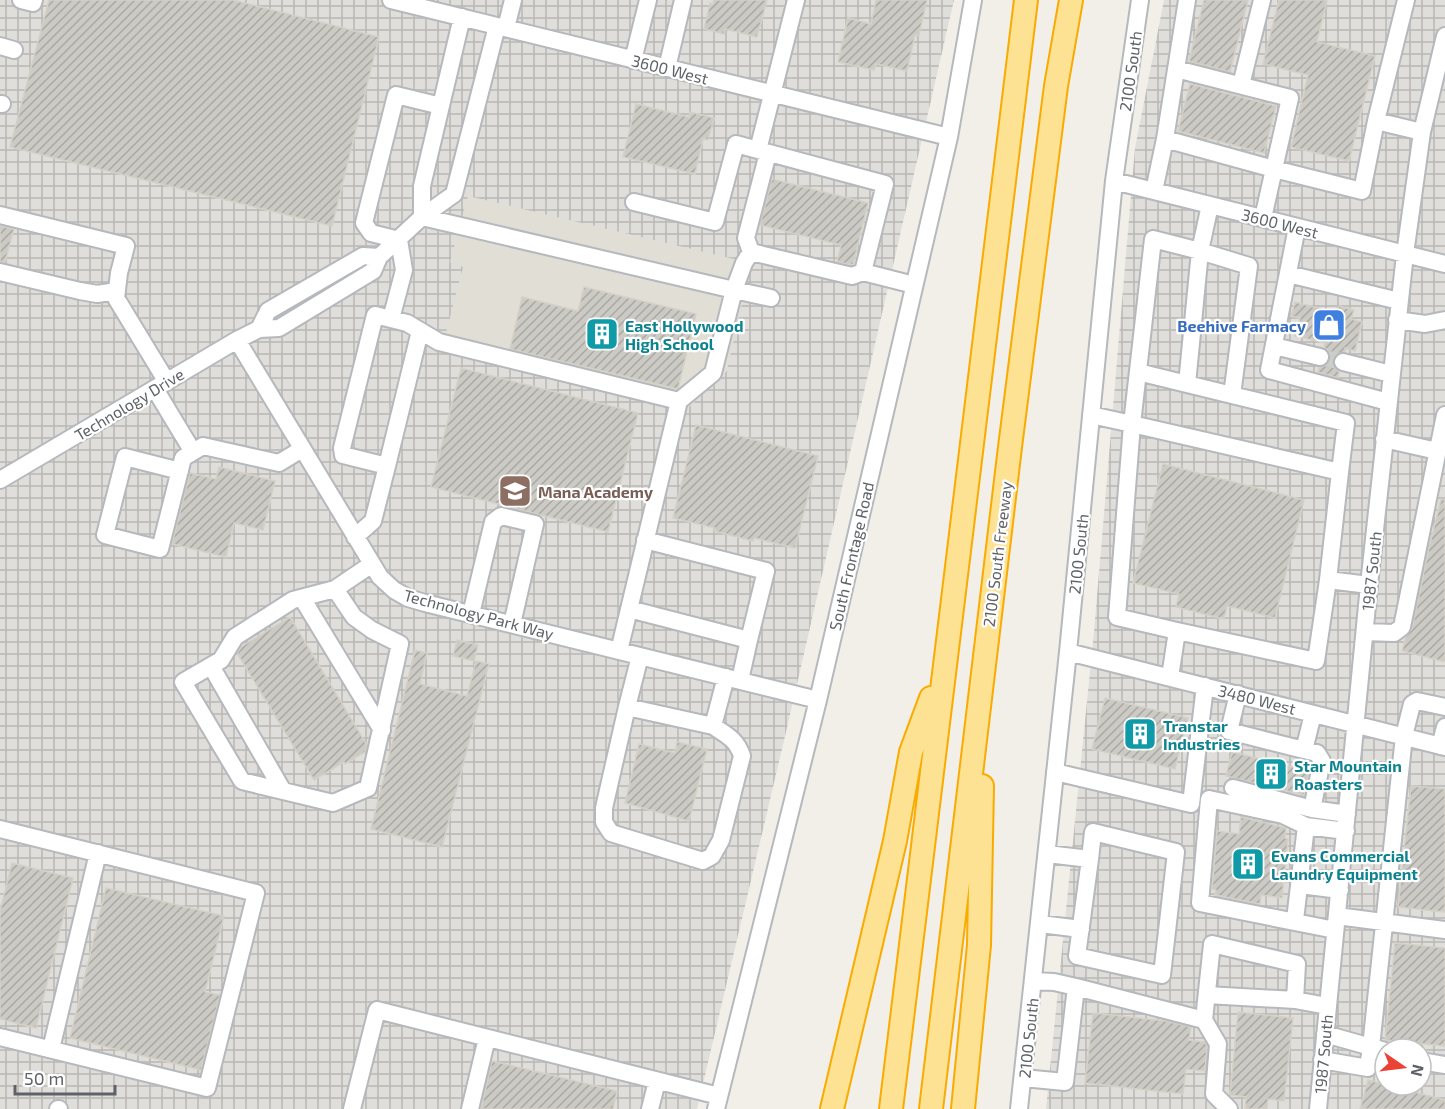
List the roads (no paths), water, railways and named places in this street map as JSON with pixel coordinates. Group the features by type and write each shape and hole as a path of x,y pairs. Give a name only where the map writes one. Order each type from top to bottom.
{"highway":[{"path":"891,1109 1026,0"},
{"name":"2100 South Freeway","path":"931,1109 1010,447 1056,86 1071,0"},
{"path":"963,1109 980,945 983,742 1010,447"},
{"path":"832,1109 895,841 910,752 944,666"}],"street":[{"path":"21,0 33,3 34,0"},
{"name":"3600 West","path":"391,0 409,2 949,138"},
{"name":"Technology Drive","path":"0,480 237,339 259,329 268,311 363,256 379,256 422,217 454,194 501,27 513,0"},
{"path":"633,60 648,0"},
{"path":"667,68 683,0"},
{"path":"751,252 746,238 772,94 796,0"},
{"name":"South Frontage Road","path":"717,1103 818,700 949,138 973,0"},
{"name":"2100 South","path":"1019,1109 1056,772 1114,181 1140,0"},
{"path":"1154,191 1186,0"},
{"path":"1241,86 1262,0"},
{"path":"1164,139 1362,190 1376,121 1406,0"},
{"path":"462,17 422,186 422,217 771,298"},
{"name":"1987 South","path":"1318,1109 1399,301 1422,132 1445,36"},
{"path":"1176,69 1290,98 1263,218"},
{"path":"391,319 404,270 399,240 371,233 364,223 396,95 441,106"},
{"path":"1376,121 1422,132"},
{"path":"634,202 715,222 736,144 885,184 863,272"},
{"name":"3600 West","path":"1114,181 1445,264"},
{"path":"1187,384 1200,251 1210,205"},
{"path":"0,215 126,246 116,298 193,452"},
{"path":"1297,227 1269,370 1389,402"},
{"path":"1138,372 1346,423 1316,661 1117,617 1132,424 1153,239 1248,266 1232,395"},
{"path":"751,252 852,276 863,272 914,285"},
{"path":"619,651 679,401 713,373 734,290 744,263 751,252"},
{"path":"0,272 97,294 117,291"},
{"path":"1288,274 1399,301"},
{"path":"387,466 343,455 342,448 375,315 407,322 439,342 679,401"},
{"path":"1397,320 1425,324 1445,320"},
{"path":"354,537 373,521 420,331"},
{"name":"Technology Park Way","path":"237,339 354,537 380,577 394,590 408,598 818,700"},
{"path":"1274,346 1320,357"},
{"path":"1343,362 1391,374"},
{"path":"1091,415 1340,472"},
{"path":"1365,632 1394,633 1402,627 1445,415"},
{"path":"1384,440 1437,451"},
{"path":"180,471 125,457 105,535 160,549 180,471 183,458 203,446 279,463 302,449"},
{"path":"471,614 493,522 501,516 535,524 512,624"},
{"path":"645,540 766,571 749,639 713,726"},
{"path":"335,589 354,617 372,630 400,644 368,788 333,803 242,781 183,682 221,660 235,637 293,600 335,589 372,564"},
{"path":"1328,580 1369,585"},
{"path":"302,598 382,730"},
{"path":"629,609 749,639"},
{"path":"1170,677 1177,631"},
{"name":"3480 West","path":"1068,652 1443,746"},
{"path":"627,707 713,726 730,736 739,745 742,756 721,840 712,856 703,861 611,832 604,822 608,788 627,707 640,656"},
{"path":"211,666 283,791"},
{"path":"1056,772 1191,804 1205,686"},
{"path":"1238,694 1229,731 1317,753 1322,761 1312,809"},
{"path":"1379,1037 1384,924 1404,736 1412,704 1417,700 1445,707"},
{"path":"1304,750 1314,714"},
{"path":"1443,746 1445,728"},
{"path":"1233,788 1312,809 1347,814"},
{"path":"1346,831 1306,826 1283,815 1209,799 1200,903 1295,920 1384,924 1445,930"},
{"path":"1295,920 1306,826"},
{"path":"0,829 256,893 207,1089 0,1037"},
{"path":"1093,832 1176,852 1162,975 1077,956 1090,859 1093,832"},
{"path":"51,1049 98,853"},
{"path":"1047,854 1090,859"},
{"path":"1300,885 1340,890"},
{"path":"1040,924 1081,929"},
{"path":"1229,1109 1214,1094 1218,1044 1204,1020 1212,944 1297,964 1295,1000"},
{"path":"1034,981 1054,982 1076,987 1204,1020"},
{"path":"1023,1078 1065,1082 1076,987"},
{"path":"1207,994 1295,1000 1327,1005"},
{"path":"352,1109 377,1010 657,1081 717,1103"},
{"path":"1325,1034 1373,1048"},
{"path":"470,1109 487,1038"},
{"path":"1322,1060 1368,1068 1373,1058"},
{"path":"650,1109 657,1081"}],"tunnel":[{"path":"1320,357 1343,362"}],"place":[{"name":"Beehive Farmacy","path":"1329,325"},
{"name":"East Hollywood High School","path":"602,334"},
{"name":"Mana Academy","path":"515,491"},
{"name":"Transtar Industries","path":"1140,734"},
{"name":"Star Mountain Roasters","path":"1271,774"},
{"name":"Evans Commercial Laundry Equipment","path":"1248,864"}]}
